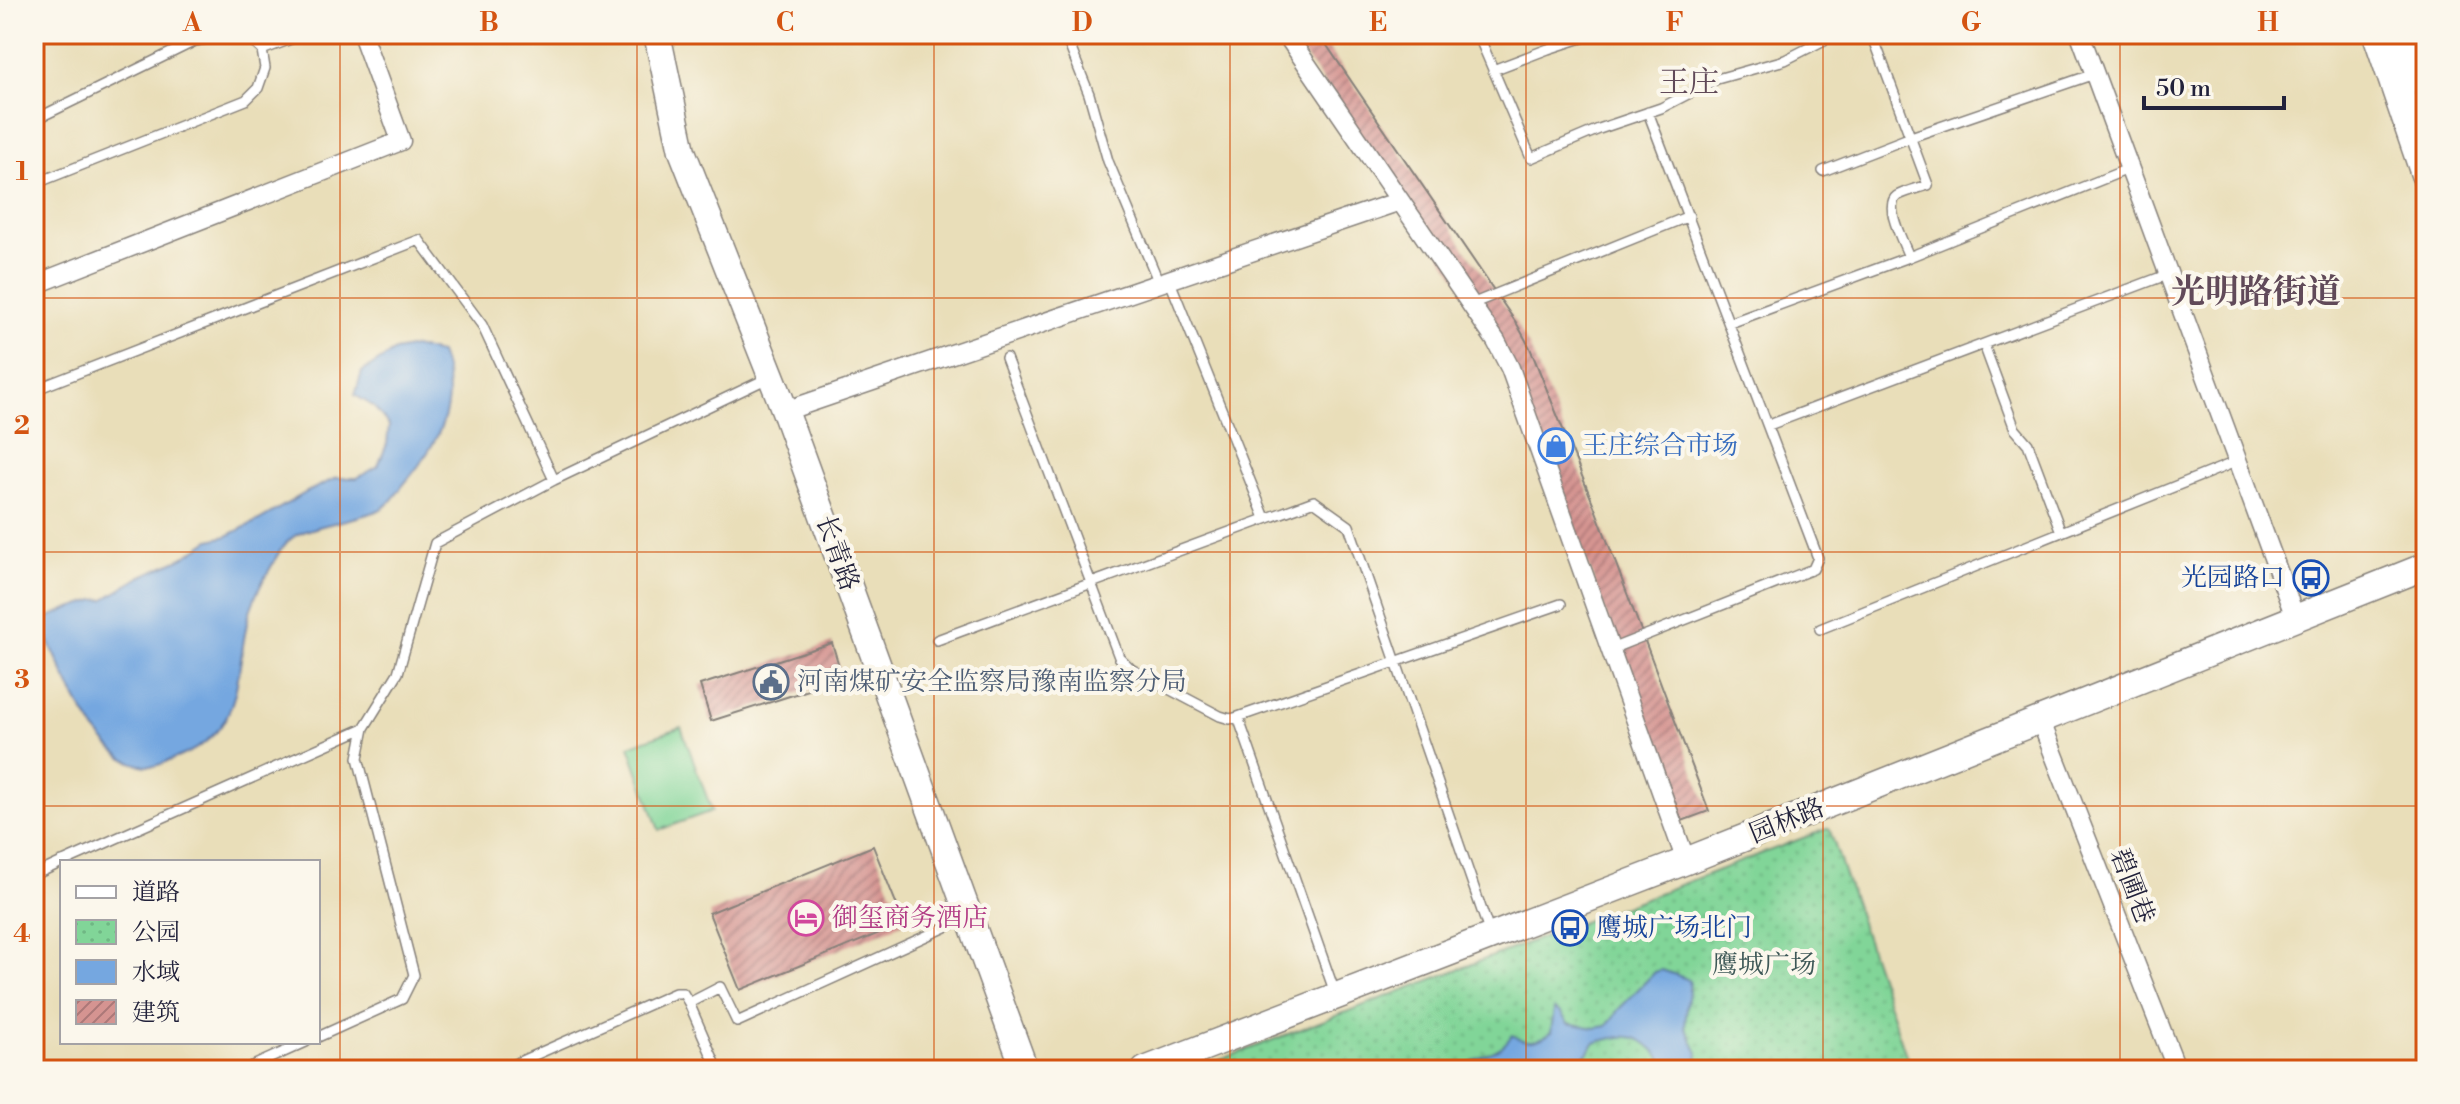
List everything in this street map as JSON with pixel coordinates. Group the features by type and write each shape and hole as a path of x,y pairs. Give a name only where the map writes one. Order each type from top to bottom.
{"main road":[{"path":"2378,34 2426,174"},
{"path":"2409,34 2426,83"}],"street":[{"path":"34,285 401,141 362,34"},
{"name":"长青路","path":"657,34 682,151 772,376 1025,1070"},
{"path":"1286,34 1496,341 1510,368 1686,861"},
{"path":"2080,34 2295,617"},
{"path":"785,411 1400,201"},
{"name":"园林路","path":"1145,1070 1686,861 2426,566"},
{"name":"碧圃巷","path":"2040,719 2177,1070"}],"lane":[{"path":"262,50 304,34"},
{"path":"1065,34 1089,94 1108,161 1164,281 1265,518"},
{"path":"1471,34 1480,39 1531,158 1648,112 1717,79 1785,60 1836,34"},
{"path":"1493,70 1594,34"},
{"path":"1872,34 1928,185 1896,197 1892,203 1891,211 1909,257"},
{"path":"34,120 195,41 226,35 250,39 262,50 265,68 258,88 246,100 34,184"},
{"path":"1823,171 2094,74"},
{"path":"1611,649 1813,569 1818,558 1648,112"},
{"path":"1730,323 1909,257 2128,169"},
{"path":"1474,303 1689,216"},
{"path":"34,390 419,240 482,325 554,480"},
{"path":"1769,425 2169,274"},
{"path":"1984,345 2015,429 2028,444 2061,532"},
{"path":"1006,358 1119,657 1131,669 1220,716 1230,719 1238,717 1561,604"},
{"path":"320,1036 402,999 414,975 358,758 364,728 398,673 435,543 554,480 772,376"},
{"path":"1820,629 2238,461"},
{"path":"937,640 1314,501 1349,526 1491,936"},
{"path":"1238,717 1336,996"},
{"path":"67,860 364,728"},
{"path":"34,875 60,863"},
{"path":"689,1003 720,987 737,1022 969,917"},
{"path":"501,1070 675,993 683,993 689,1003 718,1070"},
{"path":"244,1070 302,1044"}],"green space":[{"path":"681,727 712,811 659,830 629,746"},
{"name":"鹰城广场","path":"1829,828 1911,1070 1194,1070"}],"water":[{"path":"414,347 440,353 448,390 443,423 416,469 383,508 299,534 283,547 254,601 231,706 211,737 194,750 155,766 133,763 115,751 84,713 41,626 47,618 68,609 105,599 210,540 227,536 336,478 357,478 378,466 387,444 389,425 373,406 355,395 362,372 395,351"},
{"path":"1662,970 1690,980 1685,1026 1698,1053 1696,1070 1669,1068 1644,1042 1619,1037 1594,1043 1574,1068 1471,1070 1470,1063 1497,1050 1512,1035 1532,1041 1546,1036 1551,1032 1554,1009 1568,1023 1595,1028 1607,1026 1618,1010 1655,972"}],"building":[{"name":"王庄综合市场","path":"1290,34 1319,34 1517,324 1530,348 1593,503 1709,811 1682,821 1569,514 1496,335"},
{"name":"河南煤矿安全监察局豫南监察分局","path":"832,643 843,679 711,721 700,685"},
{"name":"御玺商务酒店","path":"873,846 904,923 740,990 709,913"}],"place":[{"name":"王庄综合市场","path":"1556,446"},
{"name":"光园路口","path":"2311,578"},
{"name":"河南煤矿安全监察局豫南监察分局","path":"771,682"},
{"name":"御玺商务酒店","path":"806,918"},
{"name":"鹰城广场北门","path":"1570,928"}],"district":[{"name":"王庄","path":"1689,83"},
{"name":"光明路街道","path":"2256,293"}]}
